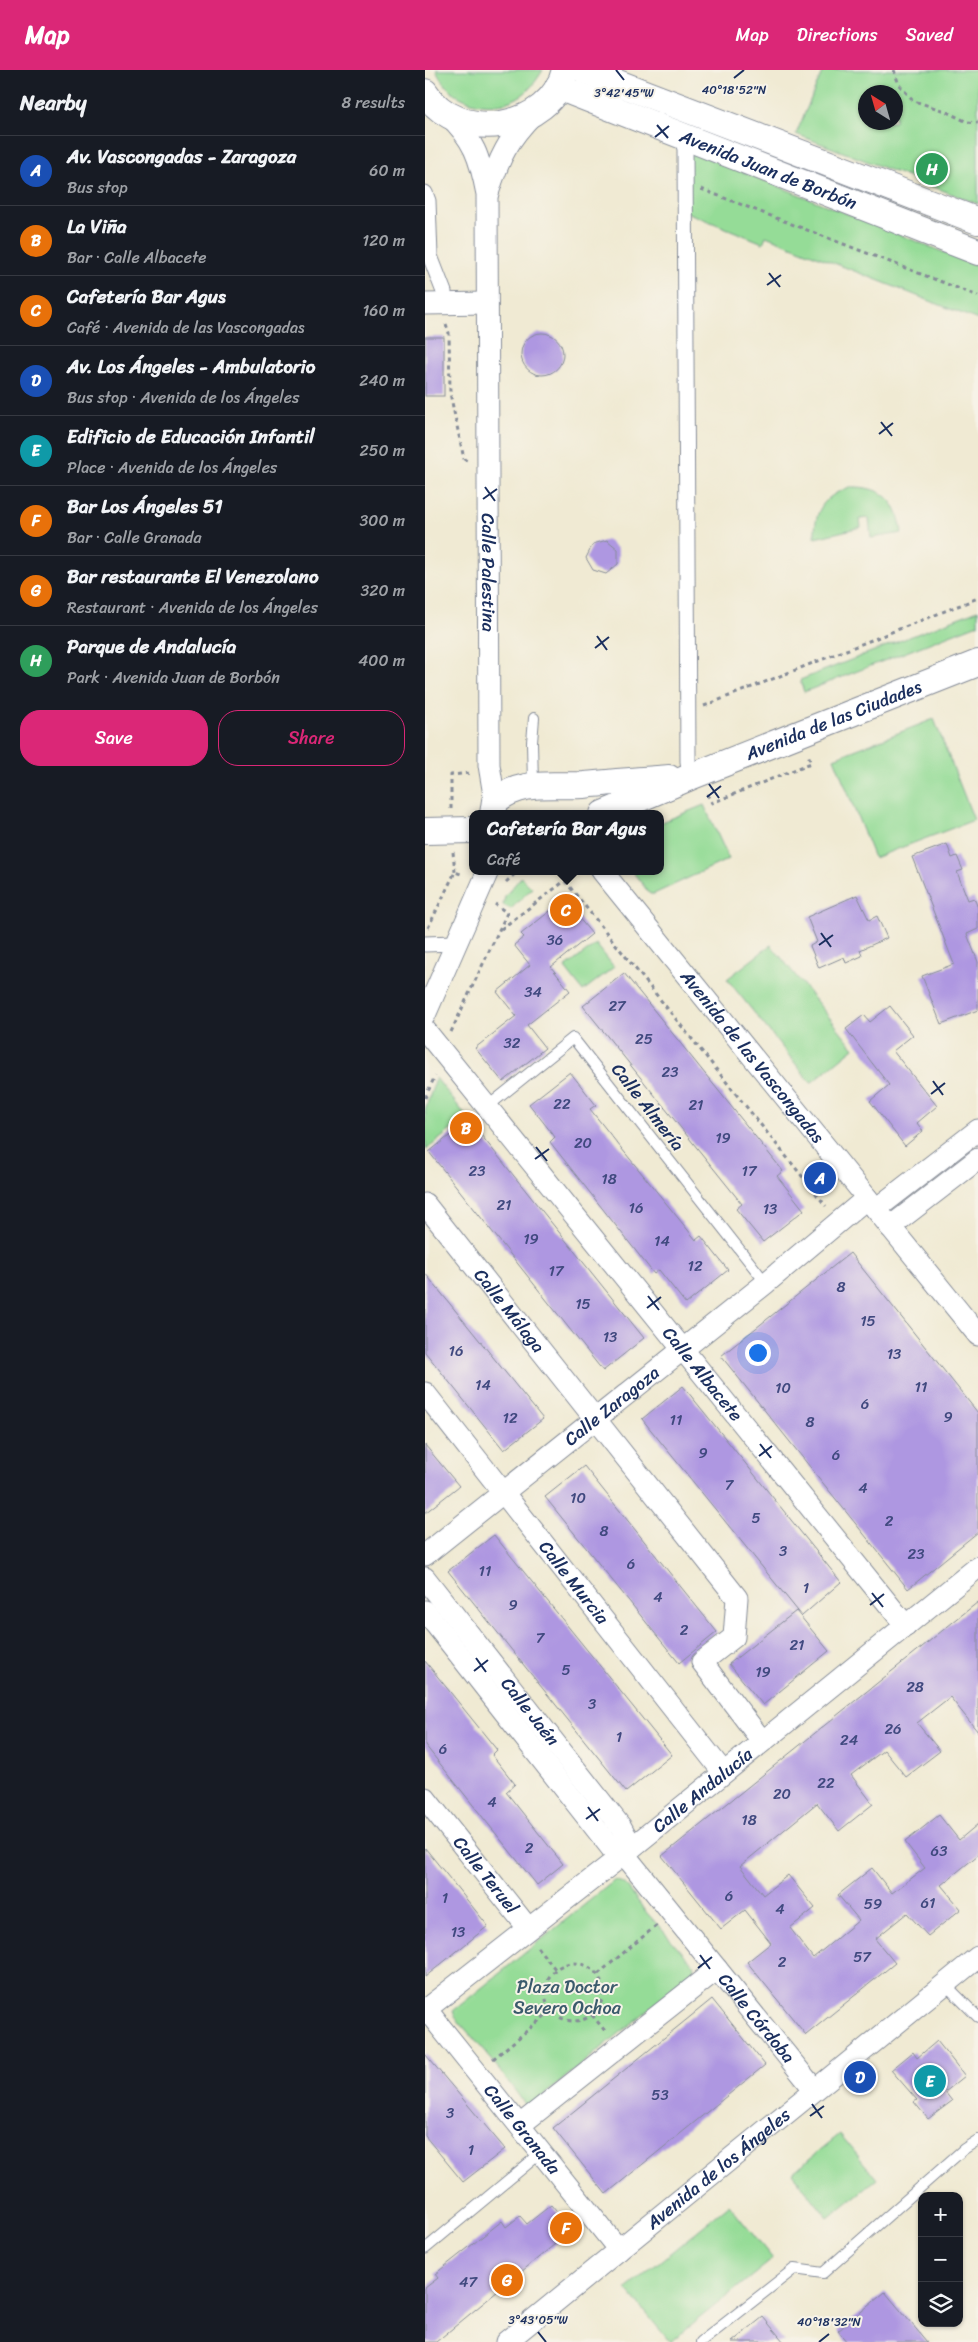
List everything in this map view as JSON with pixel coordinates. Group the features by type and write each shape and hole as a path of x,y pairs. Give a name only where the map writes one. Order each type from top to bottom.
{"street":[{"name":"Avenida Juan de Borbón","path":"584,70 978,221"},
{"name":"Avenida Juan de Borbón","path":"562,78 681,135 978,252"},
{"path":"425,92 445,113 467,123 490,126 515,122 537,111 562,78"},
{"name":"Calle Palestina","path":"487,194 509,141 537,111"},
{"name":"Calle Palestina","path":"445,113 462,128 477,151 487,194 489,765 494,807"},
{"path":"681,135 685,150 687,713 695,787"},
{"path":"425,194 428,200 430,256 438,300 487,303"},
{"name":"Avenida de las Ciudades","path":"617,810 695,787 978,663"},
{"name":"Avenida de las Ciudades","path":"494,807 516,788 533,785 695,787"},
{"path":"582,785 589,792 589,810"},
{"path":"425,831 469,830"},
{"path":"425,1015 486,875"},
{"name":"Avenida de las Vascongadas","path":"605,875 978,1335"},
{"path":"425,944 455,944"},
{"name":"Calle Albacete","path":"425,1030 905,1626"},
{"name":"Calle Zaragoza","path":"425,1555 766,1283 839,1222 871,1204 978,1130"},
{"path":"890,1227 978,1159"},
{"name":"Calle Málaga","path":"425,1204 737,1598 734,1637 702,1662 762,1740"},
{"name":"Calle Murcia","path":"425,1393 723,1772"},
{"name":"Calle Andalucía","path":"426,2010 531,1936 625,1853 723,1772 978,1568"},
{"name":"Calle Jaén","path":"425,1578 621,1827 625,1853"},
{"name":"Calle Jaén","path":"425,1611 625,1853"},
{"name":"Calle Teruel","path":"425,1798 531,1936"},
{"name":"Calle Córdoba","path":"625,1853 813,2089"},
{"name":"Avenida de los Ángeles","path":"505,2342 813,2089 978,1957"},
{"path":"520,2125 717,1969"},
{"name":"Calle Granada","path":"426,2010 619,2250"}],"lane":[{"path":"533,785 531,742 534,718"},
{"name":"Calle Almería","path":"487,1107 573,1038 766,1283"},
{"path":"945,1984 978,2017"},
{"path":"701,2342 794,2269 823,2273 964,2149 978,2140"},
{"path":"425,2249 542,2152"}],"path":[{"path":"894,70 899,85 914,101 967,122 978,123"},
{"path":"685,183 978,296"},
{"path":"438,300 449,333 450,393 464,459 470,464"},
{"path":"687,713 978,598"},
{"path":"695,787 707,794 712,804 811,763 807,754 816,751"},
{"path":"499,931 573,875"},
{"path":"565,881 839,1222"},
{"path":"598,1974 658,1925"},
{"path":"531,1936 556,1970"},
{"path":"569,1963 579,1963 588,1966 598,1974 603,1990 603,1999 592,2015 575,2021 557,2016 552,2010 546,2000 545,1990 547,1981 556,1970 569,1963"},
{"path":"492,2060 552,2010"},
{"path":"592,2015 607,2034"}],"green space":[{"path":"436,70 543,70 532,86 521,96 506,102 482,104 471,102 450,90"},
{"path":"823,70 978,70 978,204 796,134"},
{"path":"685,149 978,266 978,320 766,236 763,243 686,212"},
{"path":"850,487 871,489 887,498 897,512 902,533 871,538 869,518 860,519 861,527 815,538 816,519 822,505 833,495"},
{"path":"978,610 978,624 804,692 800,680"},
{"path":"934,719 974,820 874,858 834,758"},
{"path":"704,805 729,859 654,894 650,894 635,875 664,875 664,821"},
{"path":"521,877 532,888 511,909 503,905 505,896"},
{"path":"596,944 614,967 583,991 565,968"},
{"path":"771,945 854,1048 811,1083 727,979"},
{"path":"436,1078 467,1117 426,1150 425,1110"},
{"name":"Plaza Doctor Severo Ochoa","path":"615,1880 625,1884 647,1913 693,1964 694,1968 691,1975 528,2108 492,2060 455,2017 453,2011"},
{"path":"840,2134 877,2179 828,2218 792,2173"},
{"path":"729,2205 773,2259 670,2342 626,2289"}],"building":[{"path":"538,333 546,333 557,339 563,354 557,369 546,375 538,375 527,369 521,358 521,350 527,339"},
{"path":"425,337 444,337 444,396 425,396"},
{"path":"607,540 618,549 618,564 606,574 593,570 586,558 593,544"},
{"path":"947,844 952,858 957,856 963,870 957,872 968,900 974,898 978,908 978,929 967,934 978,962 978,1010 941,1024 922,976 954,964 912,857"},
{"path":"857,895 869,920 877,916 887,938 860,950 862,956 846,963 844,957 819,968 810,946 817,942 807,917"},
{"path":"564,900 592,934 551,967 570,991 527,1025 545,1048 503,1082 475,1048 516,1016 497,992 530,965 514,945 524,937 521,934"},
{"path":"624,973 783,1171 777,1176 804,1210 763,1242 736,1209 742,1204 583,1006"},
{"path":"890,1006 913,1035 893,1051 937,1106 917,1123 923,1131 905,1146 870,1101 889,1085 846,1029 864,1015 870,1022"},
{"path":"570,1072 596,1105 590,1109 617,1143 696,1240 701,1236 728,1270 686,1304 659,1270 654,1274 550,1142 555,1137 529,1104"},
{"path":"469,1120 644,1338 603,1371 429,1152"},
{"path":"850,1253 978,1413 978,1532 908,1589 721,1356"},
{"path":"425,1273 543,1419 504,1450 425,1352"},
{"path":"683,1386 841,1582 802,1616 642,1419"},
{"path":"425,1445 459,1486 425,1513"},
{"path":"584,1466 717,1632 679,1663 545,1497"},
{"path":"494,1535 672,1755 626,1792 448,1571"},
{"path":"978,1602 978,1732 950,1697 917,1723 940,1751 906,1777 884,1750 851,1775 873,1804 839,1831 817,1803 740,1866 763,1895 788,1875 815,1908 790,1928 813,1958 859,1920 838,1895 872,1868 892,1893 925,1868 905,1842 939,1815 959,1840 978,1824 978,1855 941,1885 961,1909 928,1936 907,1913 875,1939 895,1963 806,2035 747,1962 771,1943 745,1910 721,1929 662,1856"},
{"path":"796,1611 829,1651 763,1705 729,1664"},
{"path":"425,1661 497,1750 492,1755 515,1784 506,1792 563,1864 537,1885 425,1745"},
{"path":"425,1848 488,1926 425,1977"},
{"path":"712,1999 765,2065 606,2194 553,2128"},
{"path":"937,2041 965,2076 945,2092 952,2101 928,2119 914,2102 917,2100 891,2070 913,2052 917,2058"},
{"path":"425,2054 505,2149 463,2182 425,2136"},
{"path":"551,2205 572,2230 436,2342 425,2342 425,2288 438,2278 435,2274 502,2221 506,2227 520,2216 527,2224"},
{"path":"885,2292 927,2342 847,2342 838,2331"},
{"path":"763,2317 784,2342 732,2342"}],"place":[{"name":"Parque de Andalucía","path":"932,169"},
{"name":"Cafetería Bar Agus","path":"566,910"},
{"name":"La Viña","path":"466,1128"},
{"name":"Av. Vascongadas - Zaragoza","path":"820,1178"},
{"name":"Av. Los Ángeles - Ambulatorio","path":"860,2077"},
{"name":"Edificio de Educación Infantil","path":"930,2081"},
{"name":"Bar Los Ángeles 51","path":"566,2228"},
{"name":"Bar restaurante El Venezolano","path":"507,2280"}]}
